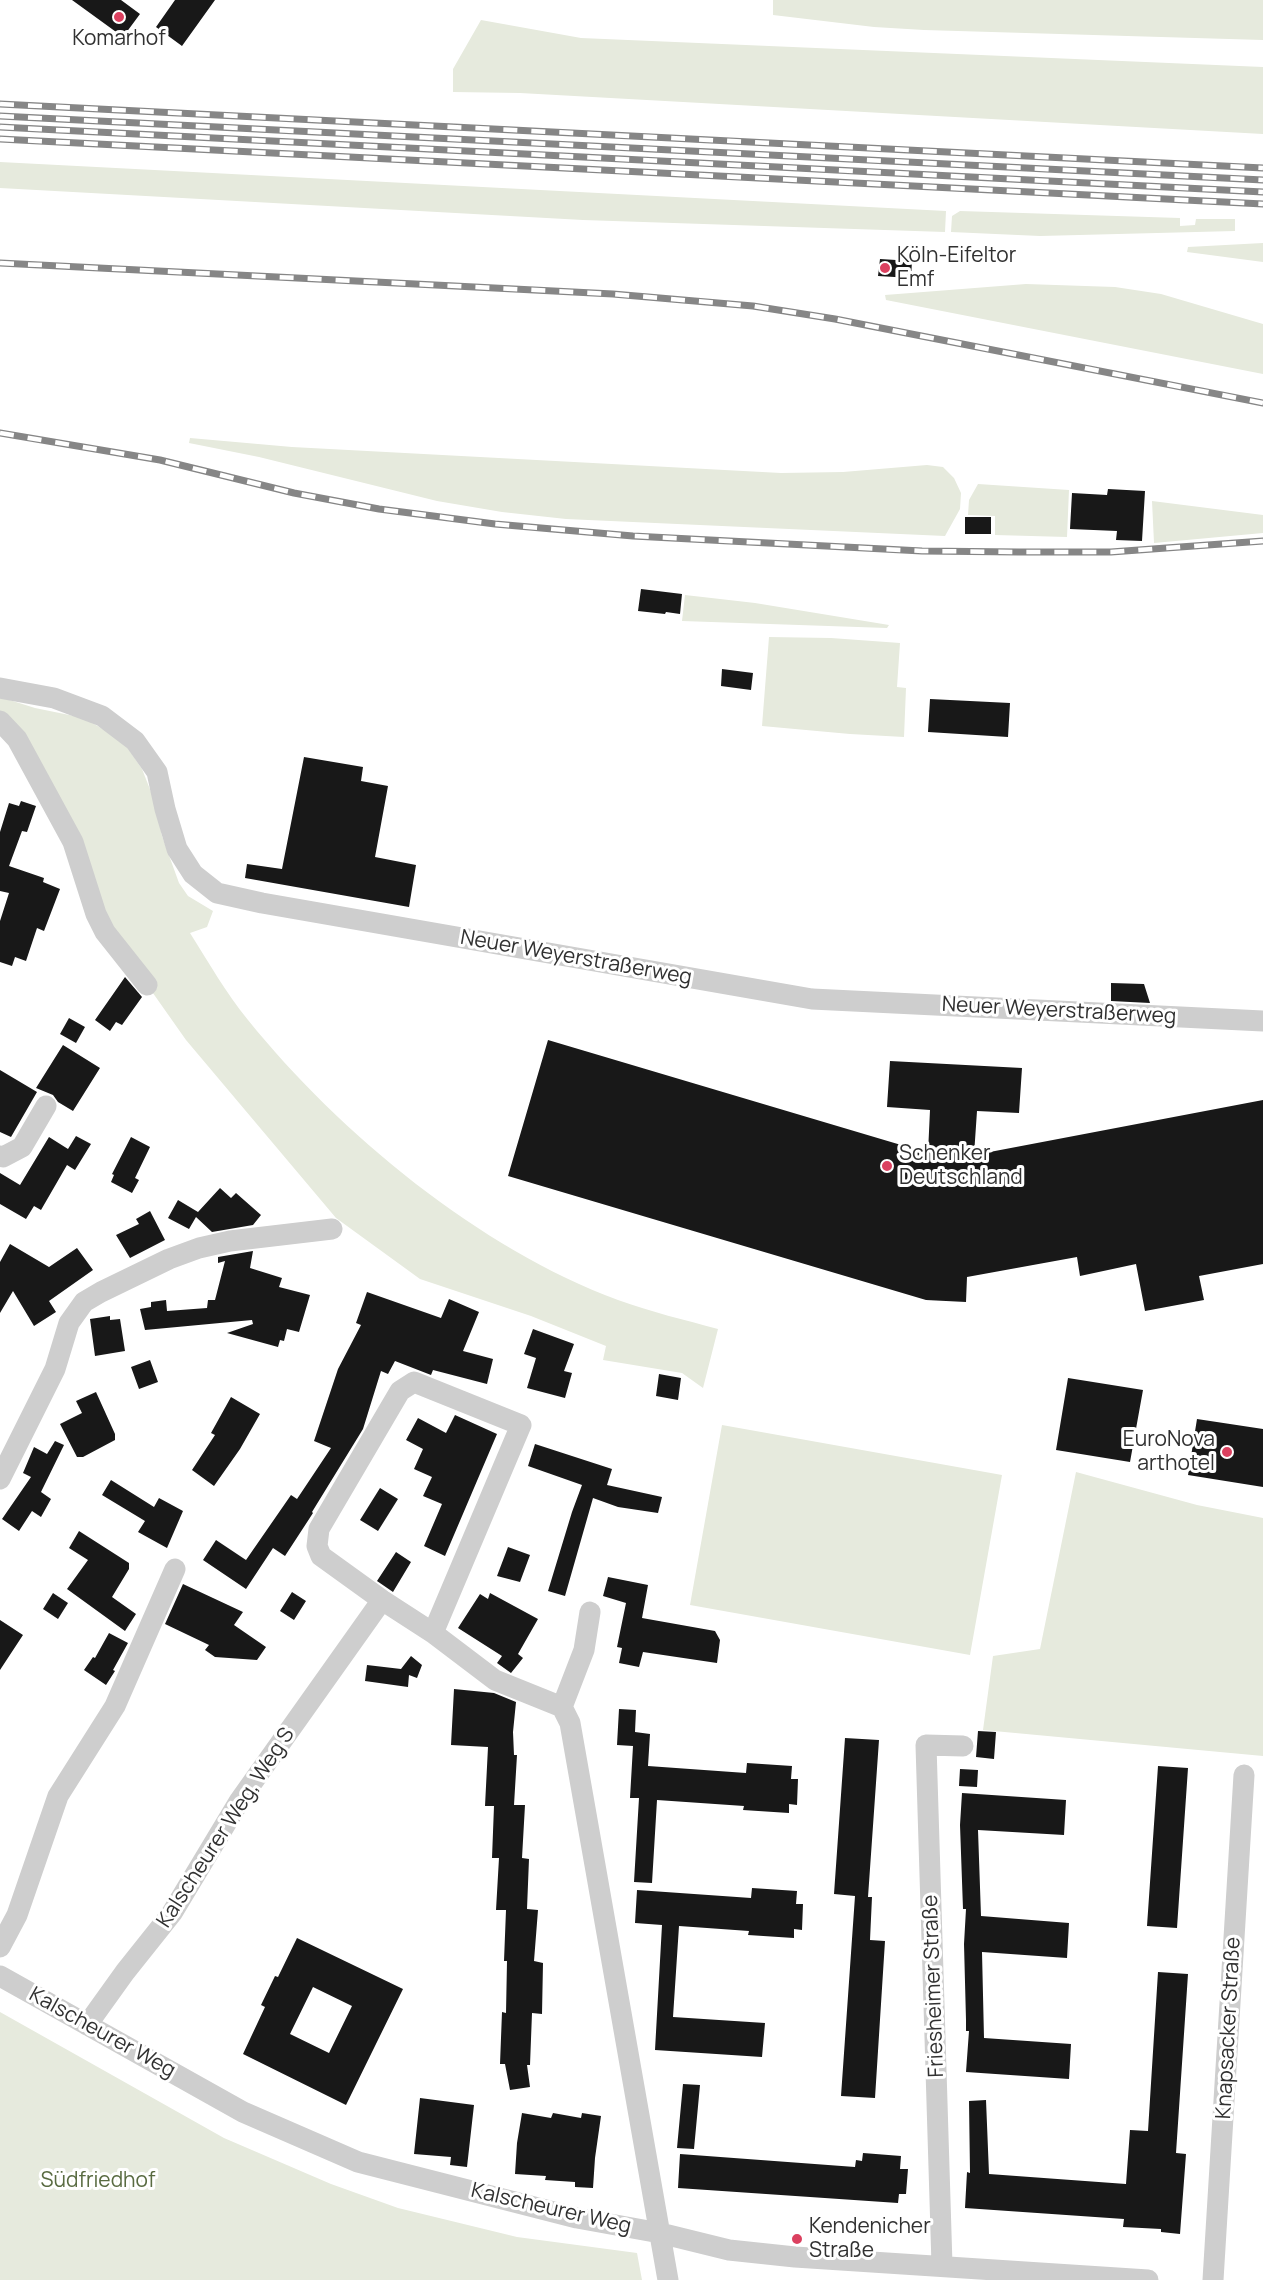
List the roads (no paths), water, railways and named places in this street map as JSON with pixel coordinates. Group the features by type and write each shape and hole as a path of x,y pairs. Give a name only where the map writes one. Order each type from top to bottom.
{"street":[{"name":"Neuer Weyerstraßerweg","path":"0,688 54,699 102,716 135,741 157,772 177,849 193,874 217,893 262,903 812,999 1263,1021"},
{"path":"2,727 17,739 73,842 96,914 105,932 147,985"},
{"path":"0,1156 3,1157 22,1147 46,1106"},
{"path":"0,1479 55,1369 69,1323 84,1302 159,1264 199,1248 230,1241 332,1229"},
{"path":"433,1633 520,1425 414,1382 400,1391 319,1529 317,1546 321,1556 433,1633 495,1680 562,1707 570,1723 668,2280"},
{"path":"0,1947 17,1915 58,1796 115,1706 175,1569"},
{"name":"Kalscheurer Weg, Weg S","path":"87,2025 172,1913 240,1800 382,1600"},
{"path":"562,1707 584,1650 590,1611"},
{"name":"Friesheimer Straße","path":"942,2265 926,1745 963,1746"},
{"name":"Knapsacker Straße","path":"1213,2280 1244,1775"},
{"name":"Kalscheurer Weg","path":"0,1976 243,2112 358,2162 577,2218 660,2233 729,2250 795,2257 1148,2280"}],"railway":[{"path":"0,104 1263,168"},
{"path":"0,116 1263,180"},
{"path":"0,127 1263,192"},
{"path":"0,139 1263,204"},
{"path":"0,263 613,294 753,306 835,319 1263,403"},
{"path":"0,433 160,460 294,493 379,509 495,524 633,536 922,551 1019,552 1111,552 1263,541"}],"place":[{"name":"Komarhof","path":"119,17"},
{"name":"Köln-Eifeltor Emf","path":"885,268"},
{"name":"Schenker Deutschland","path":"887,1166"},
{"name":"EuroNova arthotel","path":"1227,1452"},
{"name":"Kendenicher Straße","path":"797,2239"}],"park label":[{"name":"Südfriedhof","path":"98,2181"}]}
